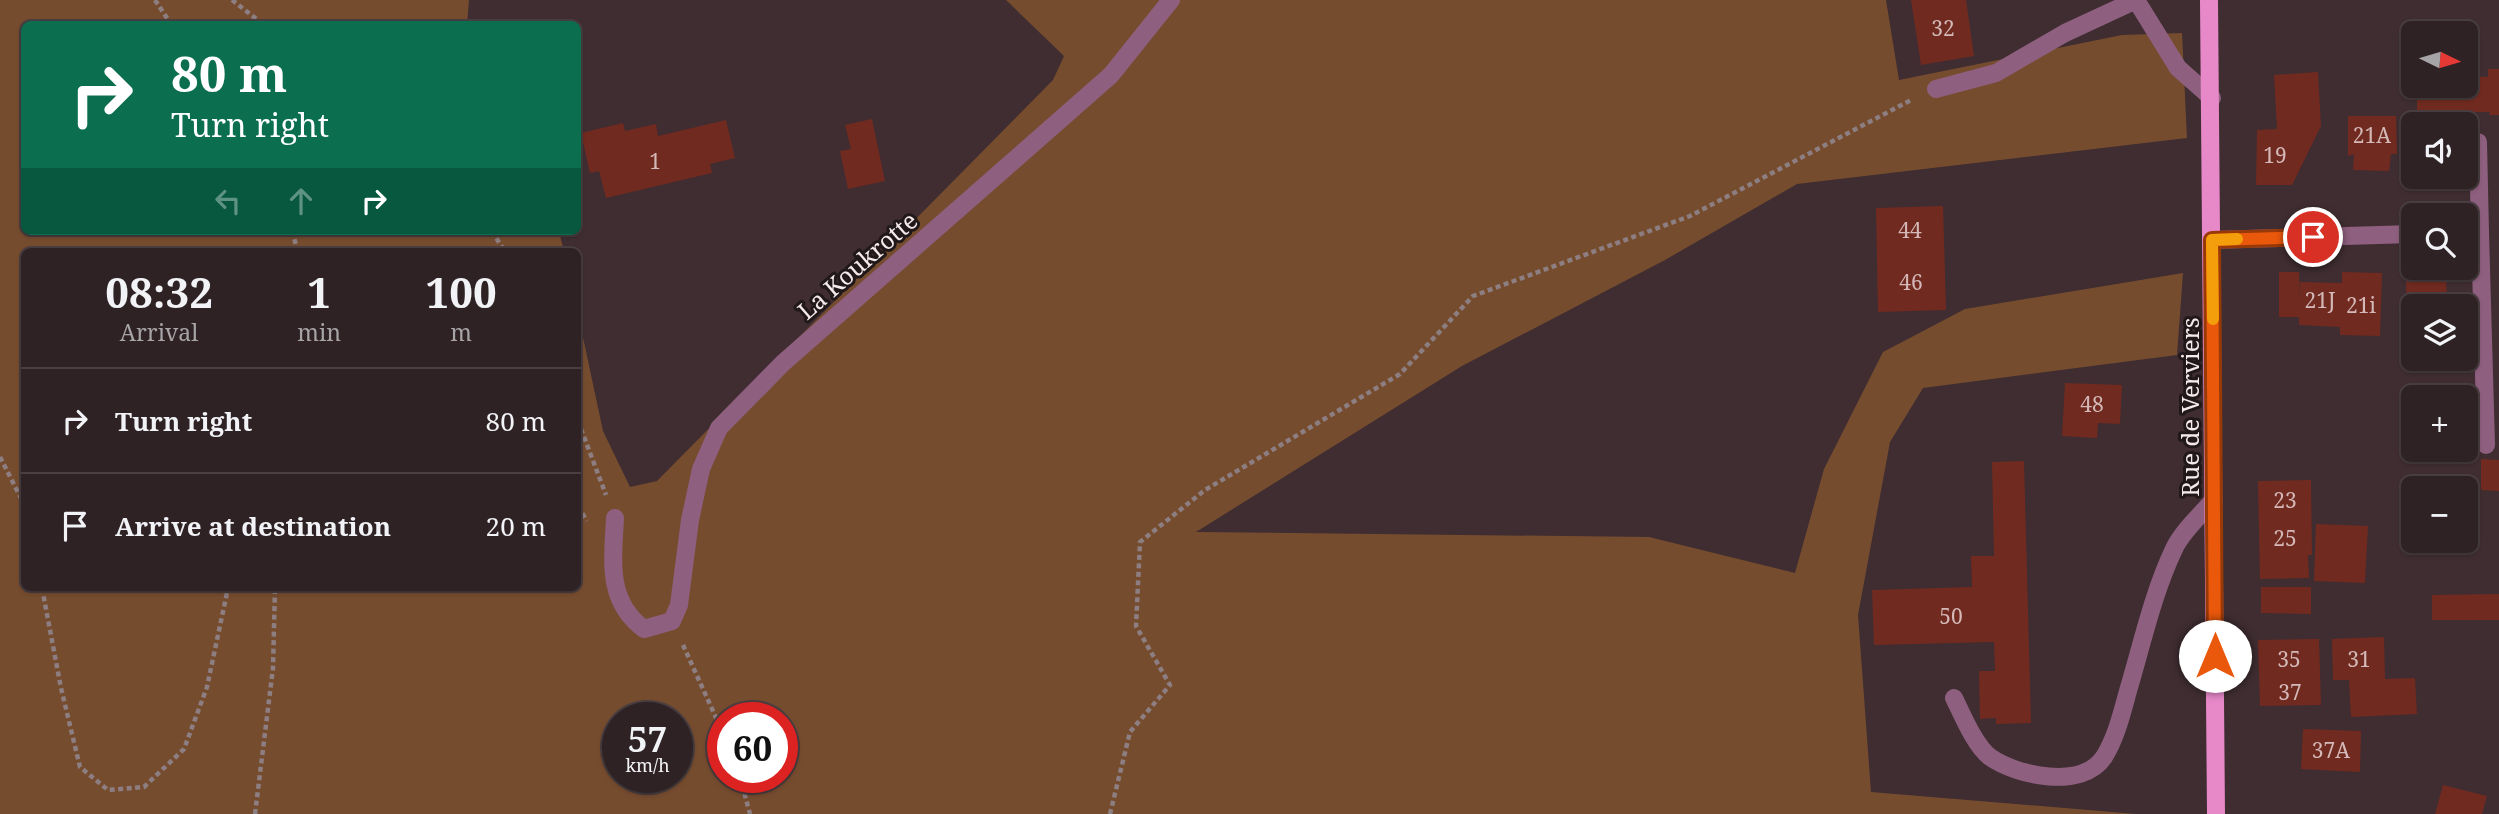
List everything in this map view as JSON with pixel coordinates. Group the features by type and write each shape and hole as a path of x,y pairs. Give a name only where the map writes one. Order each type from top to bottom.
{"main road":[{"name":"Rue de Verviers","path":"2210,0 2216,814"}],"street":[{"name":"La Koukrotte","path":"672,621 679,605 701,469 719,428 783,363 1111,75 1171,0"},
{"path":"1936,89 1996,73 2065,33 2136,0 2178,68 2212,98"},
{"path":"2212,240 2401,234"},
{"path":"2476,280 2486,445"},
{"path":"1954,698 1970,730 1989,757 2031,775 2064,777 2084,772 2103,759 2119,723 2155,598 2175,546 2214,499"},
{"path":"615,518 613,559 617,598 629,618 644,629 672,621"}],"path":[{"path":"155,0 169,21"},
{"path":"232,0 259,21"},
{"path":"1110,814 1130,732 1170,685 1136,626 1140,542 1205,490 1400,374 1473,296 1690,215 1903,103 1936,89"},
{"path":"581,429 615,518"},
{"path":"0,457 21,498"},
{"path":"43,591 61,688 80,767 108,790 144,787 184,748 207,687 227,591"},
{"path":"255,814 273,668 275,591"},
{"path":"672,621 709,702"},
{"path":"744,793 750,814"}],"shaded area":[{"path":"0,0 469,0 467,21 21,21 21,235 560,235 563,248 21,248 21,591 581,591 581,328 603,431 630,487 657,481 1053,80 1064,56 1006,0 1886,0 1899,80 2122,35 2182,33 2187,138 1797,184 1665,260 1462,366 1196,532 1649,537 1795,573 1824,469 1883,352 1965,309 2183,273 2177,355 1923,388 1890,442 1858,615 1871,792 2136,814 0,814"}],"building":[{"path":"1911,0 1966,0 1974,56 1921,65"},
{"path":"2488,69 2499,69 2499,115 2489,115 2490,112 2417,112 2417,98 2478,98 2478,77 2488,77"},
{"path":"2318,72 2321,126 2292,185 2256,185 2257,130 2277,129 2274,75"},
{"path":"2348,116 2396,116 2397,154 2391,154 2389,171 2353,170 2354,154 2348,156"},
{"path":"872,119 885,181 848,189 840,151 851,149 845,125"},
{"path":"726,120 735,158 710,164 712,173 606,198 599,171 590,173 581,133 623,123 625,131 656,124 658,136"},
{"path":"1943,206 1946,310 1878,312 1876,208"},
{"path":"2279,272 2299,272 2300,300 2300,282 2342,283 2342,272 2382,273 2380,336 2340,335 2340,327 2299,325 2299,317 2279,317"},
{"path":"2406,280 2446,280 2447,294 2406,294"},
{"path":"2065,383 2122,385 2120,424 2098,423 2097,438 2062,436"},
{"path":"2481,459 2499,460 2499,491 2481,490"},
{"path":"2024,461 2031,723 1996,724 1996,718 1980,719 1979,671 1995,671 1994,642 1874,645 1872,590 1972,587 1971,556 1994,556 1992,462"},
{"path":"2311,480 2312,555 2308,555 2309,578 2260,579 2258,481"},
{"path":"2316,524 2368,526 2365,583 2314,581"},
{"path":"2261,587 2311,587 2311,614 2261,613"},
{"path":"2499,594 2499,620 2432,620 2432,595"},
{"path":"2384,637 2385,679 2415,678 2417,714 2351,717 2349,680 2333,680 2332,639"},
{"path":"2319,639 2321,705 2260,706 2258,640"},
{"path":"2303,729 2361,731 2360,772 2301,769"},
{"path":"2443,785 2487,796 2482,814 2435,814"}],"slow traffic":[{"path":"2213,319 2212,240 2237,239"}],"route":[{"path":"2215,656 2212,240 2313,237"}]}
